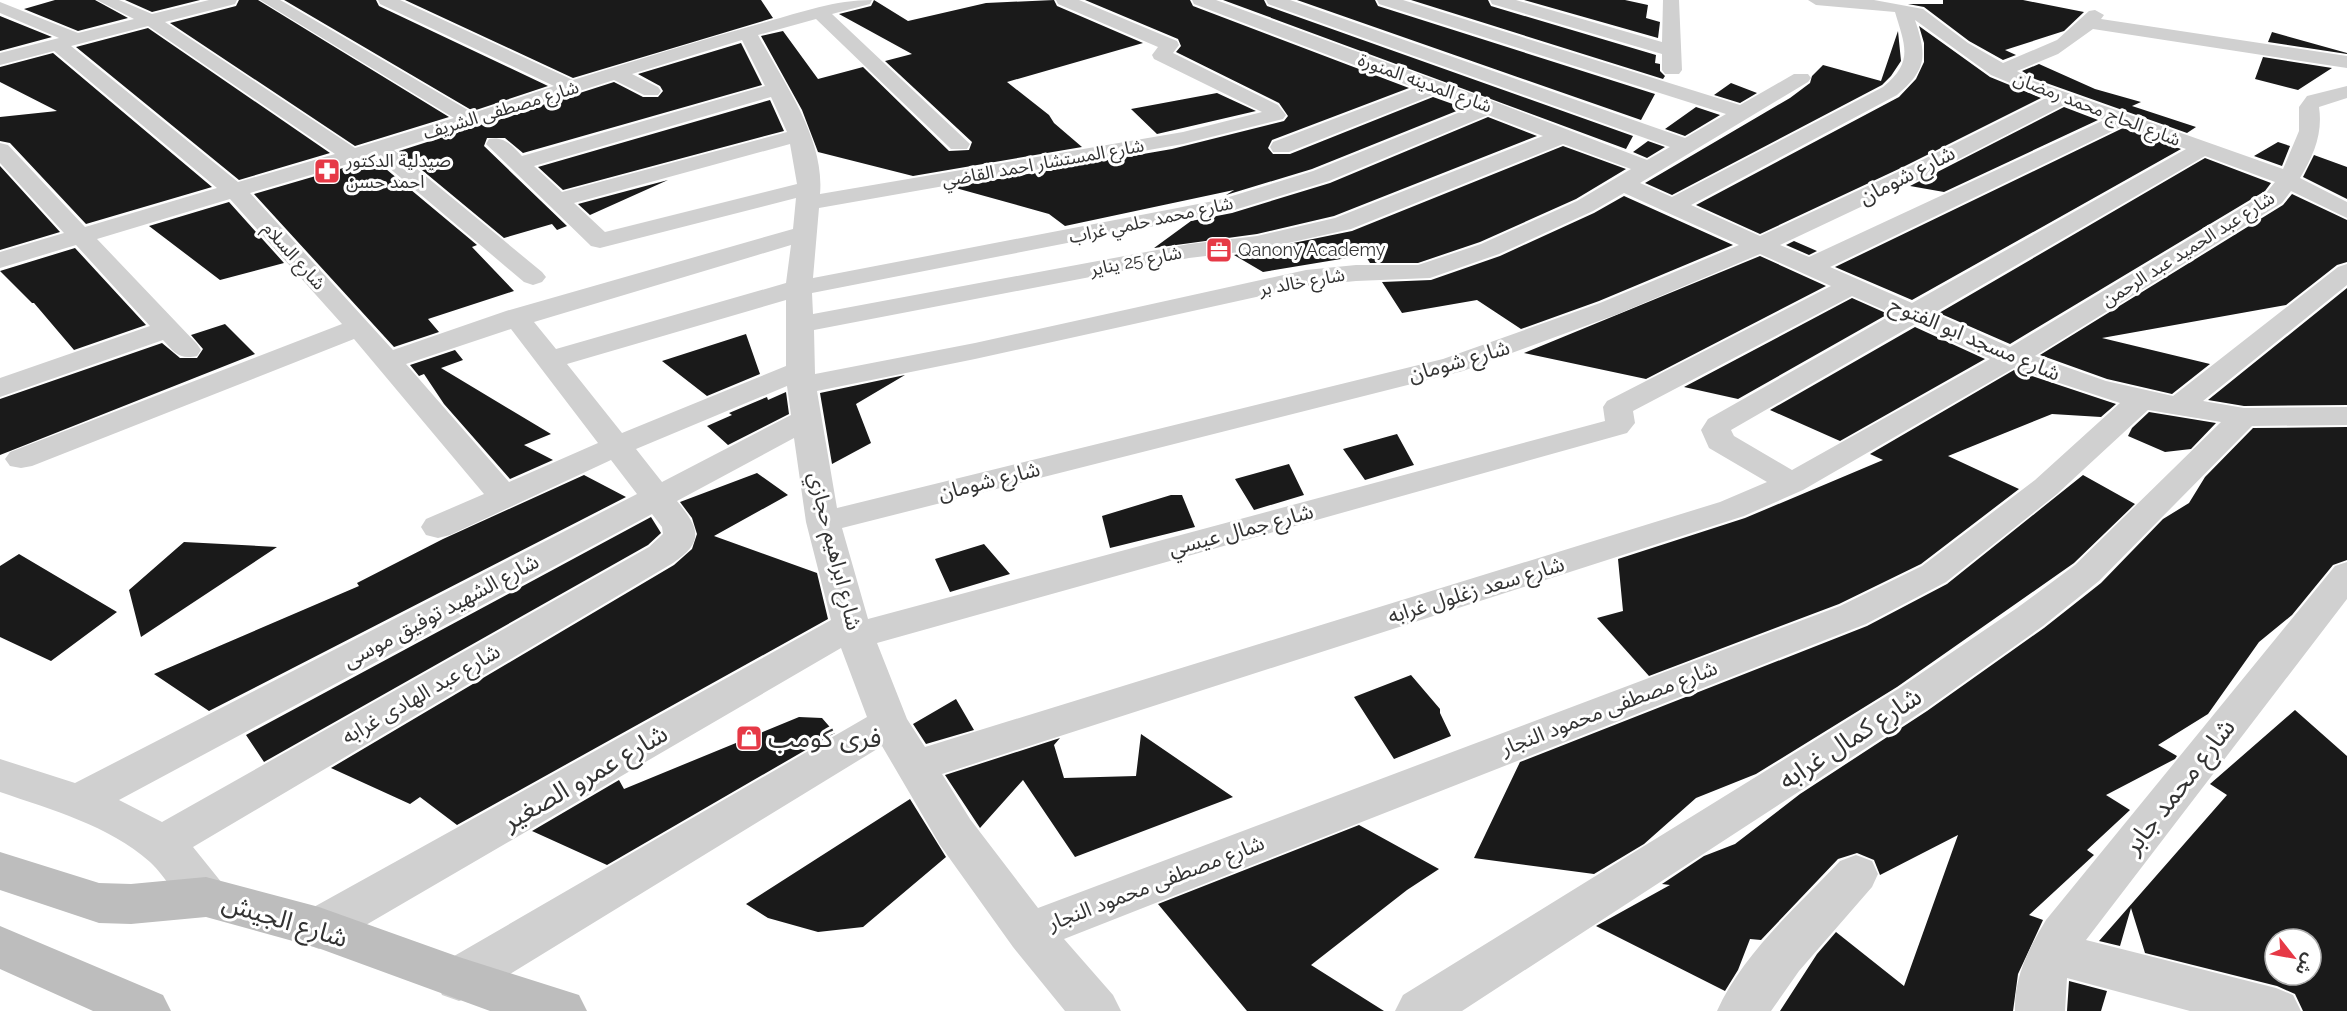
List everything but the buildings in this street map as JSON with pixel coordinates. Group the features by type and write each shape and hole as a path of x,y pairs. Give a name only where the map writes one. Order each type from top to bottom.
{"main road":[{"path":"0,871 99,903 131,904 206,897"},
{"name":"شارع الجيش","path":"206,897 320,928 459,979 562,1011"},
{"path":"13,952 146,1011"}],"street":[{"path":"105,0 150,20 353,156"},
{"path":"0,59 228,0"},
{"path":"268,0 471,120"},
{"path":"386,0 573,88"},
{"name":"شارع مصطفى الشريف","path":"0,260 471,120 824,7 864,0"},
{"name":"شارع المستشار احمد القاضي","path":"808,208 1183,138 1276,115 1271,109 1161,55 1170,45 1065,0"},
{"name":"شارع المدينه المنورة","path":"1200,0 1491,107 1650,169"},
{"path":"1274,0 1688,146"},
{"path":"1385,0 1744,112"},
{"path":"1652,0 1671,2 1672,90"},
{"name":"شارع الحاج محمد رمضان","path":"1816,0 1904,9 1923,17 1961,47 1998,71 2061,99 2288,179 2347,211"},
{"path":"1491,5 1521,22 1497,35"},
{"path":"1491,5 1672,51"},
{"path":"824,7 959,144"},
{"name":"شارع السلام","path":"0,8 66,41 235,191 358,327 504,497"},
{"path":"1672,206 1890,91 1905,80 1913,68 1916,56 1904,9"},
{"path":"1998,71 2054,49 2092,19 2347,62"},
{"name":"شارع ابراهيم حجازي","path":"747,32 799,135 805,156 808,208 799,288 801,377 805,420 823,522 853,630 889,723 956,832 1029,932 1096,1011"},
{"path":"616,74 651,91"},
{"name":"شارع خالد بر","path":"438,527 617,446 801,377 975,351 1306,278 1334,274 1411,274 1433,270 1541,228 1650,169 1801,78"},
{"path":"1281,147 1435,87"},
{"path":"518,164 777,89"},
{"path":"2314,100 2347,92"},
{"name":"شارع شومان","path":"823,522 1453,365 1539,337 1760,245 2061,99"},
{"path":"2314,100 2347,106"},
{"name":"شارع عبد الحميد عبد الرحمن","path":"2012,358 2274,198 2288,179 2305,145 2312,118 2309,107 2314,100"},
{"name":"شارع محمد حلمي غراب","path":"550,360 799,288 1223,206 1322,176 1491,107"},
{"path":"1809,267 2120,120"},
{"path":"556,201 799,135"},
{"name":"شارع 25 يناير","path":"799,325 1189,251 1257,243 1310,233 1342,224 1565,135"},
{"path":"497,144 595,239 603,241 808,208"},
{"path":"379,148 533,277"},
{"path":"1792,483 1720,441 1716,430 1719,425 2203,148"},
{"path":"0,150 177,340 0,388"},
{"name":"شارع مسجد ابو الفتوح","path":"1624,184 2012,358 2141,400 2244,417 2347,416"},
{"path":"387,361 516,317 667,271 808,208"},
{"path":"2178,407 2347,272"},
{"name":"شارع جمال عيسي","path":"853,630 1616,427 1620,423 1618,407 1852,286"},
{"path":"516,317 658,498"},
{"path":"21,459 358,327"},
{"name":"شارع سعد زغلول غرابه","path":"916,766 1732,509 1792,483 2012,358"},
{"name":"شارع مصطفى محمود النجار","path":"1029,932 1853,615 1934,574 2046,487 2141,400"},
{"name":"شارع كمال غرابه","path":"1420,1011 1912,699 2030,617 2087,573 2244,417"},
{"name":"شارع الشهيد توفيق موسى","path":"77,802 805,420"},
{"name":"شارع عبد الهادى غرابه","path":"160,845 661,555 679,540 681,532 658,498"},
{"name":"شارع محمد جابر","path":"2040,1011 2039,998 2051,953 2062,935 2347,574"},
{"name":"شارع عمرو الصغير","path":"320,928 853,630"},
{"path":"459,979 889,723"},
{"name":"شارع الجيش","path":"0,775 77,802 122,821 160,845 185,869 206,897"},
{"path":"1742,1011 1782,956 1856,874"},
{"path":"2051,953 2276,1011"}],"place":[{"name":"صيدلية الدكتور احمد حسن","path":"327,171"},
{"name":"Qanony Academy","path":"1219,250"},
{"name":"فرى كومب","path":"749,738"}]}
